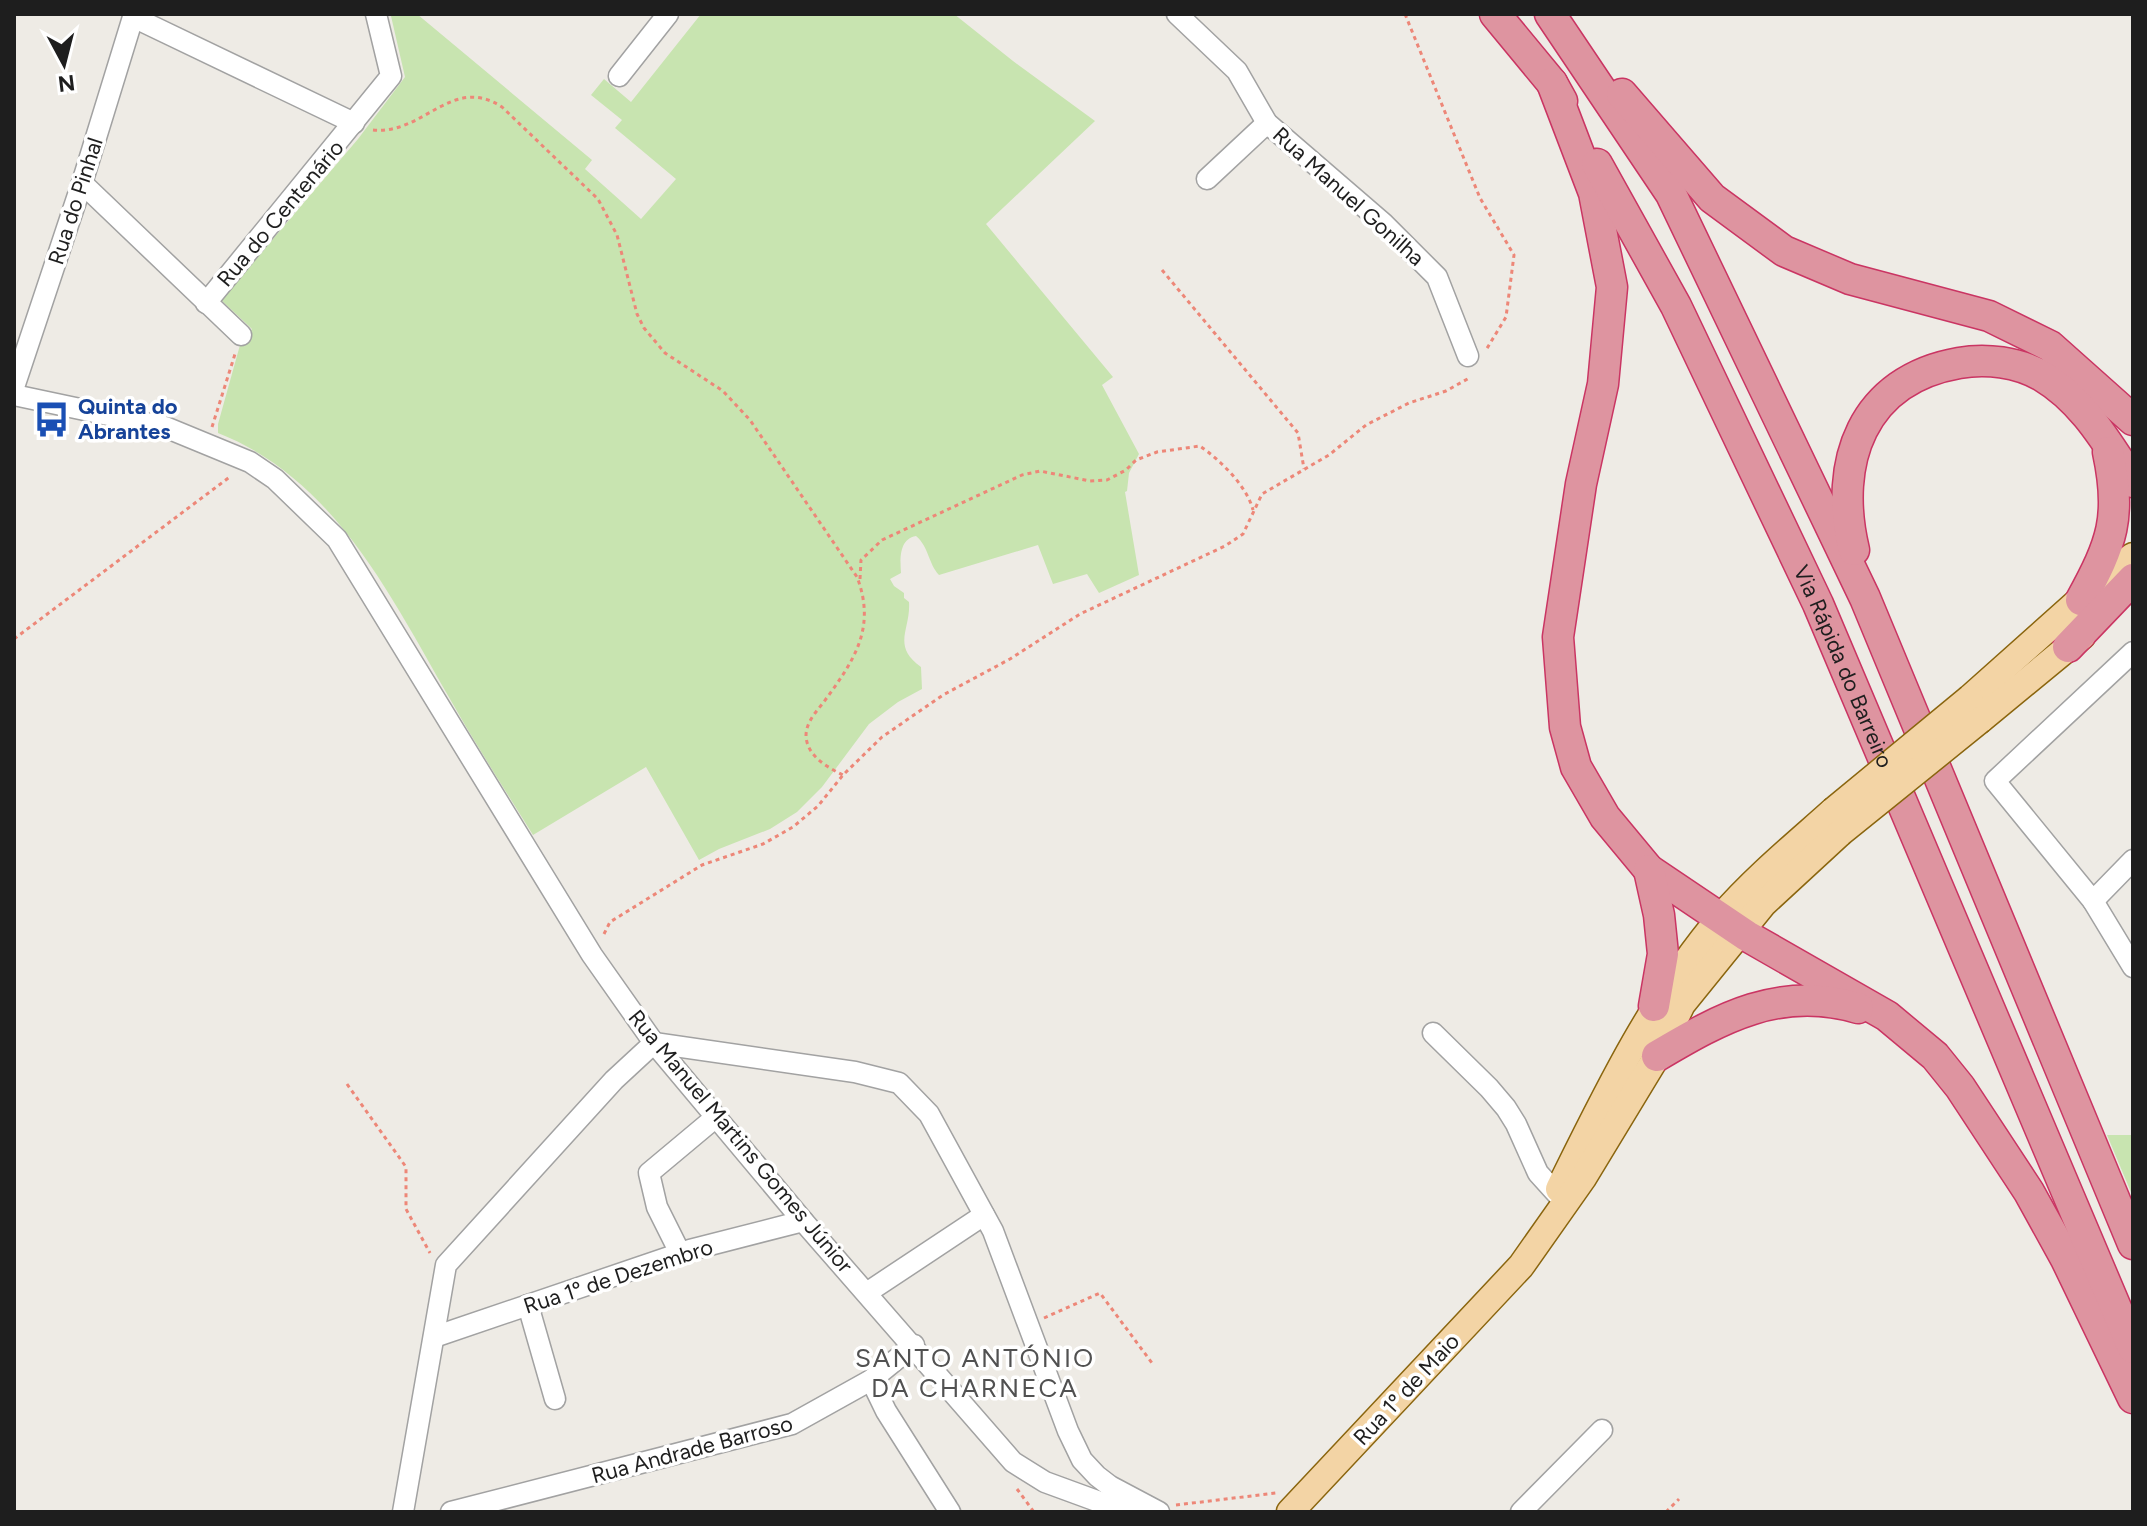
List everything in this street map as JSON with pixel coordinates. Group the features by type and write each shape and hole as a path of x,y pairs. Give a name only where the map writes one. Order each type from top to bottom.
{"highway":[{"name":"Via Rápida do Barreiro","path":"1495,14 1552,83 1676,306 1818,604 2133,1348"},
{"name":"Via Rápida do Barreiro","path":"1552,14 1671,194 1865,598 2133,1244"},
{"path":"1552,14 1712,198 1784,251 1850,279 1989,316 2050,346 2101,389 2131,421"},
{"path":"1552,83 1594,193 1612,287 1603,384 1581,484 1558,637 1565,727 1576,767 1605,817 1649,870 1730,924 1887,1016 1935,1056 1960,1087 2029,1192 2066,1259 2133,1398"},
{"path":"1865,598 1846,509 1850,461 1869,417 1887,397 1926,371 1970,361 2017,365 2041,375 2072,397 2133,482"},
{"path":"2081,600 2102,560 2115,511 2115,484 2106,442"},
{"path":"2068,647 2133,579"},
{"path":"1649,870 1663,954 1654,1006"},
{"path":"1657,1056 1743,1010 1795,1001 1843,1003 1887,1016"}],"main road":[{"path":"1975,709 2081,600 2133,556"},
{"path":"1521,1266 1583,1178 1657,1056 1682,1004 1730,924 1746,890 1836,822 1975,709 2068,647 2133,595"},
{"path":"1521,1266 1600,1106 1654,1006 1678,974 1730,924"},
{"name":"Rua 1º de Maio","path":"1285,1502 1521,1266"}],"street":[{"name":"Rua do Centenário","path":"206,303 391,76 376,14"},
{"path":"619,76 668,14"},
{"name":"Rua Manuel Gonilha","path":"1177,14 1237,71 1267,123 1383,223 1437,277 1476,361"},
{"path":"133,16 354,123"},
{"name":"Rua do Pinhal","path":"14,387 82,183 133,16"},
{"path":"1207,179 1267,123"},
{"path":"82,183 241,335"},
{"name":"Rua Manuel Martins Gomes Júnior","path":"14,395 165,427 250,462 275,479 337,539 592,955 654,1043 803,1221 1005,1453 1022,1469 1056,1487 1127,1512"},
{"path":"2133,652 1995,781 2093,901 2133,967"},
{"path":"2093,901 2133,860"},
{"path":"1619,1119 1617,1100 1678,974"},
{"path":"1433,1033 1506,1108 1538,1173 1557,1194"},
{"path":"403,1512 445,1271 614,1080 654,1043 855,1072 899,1083 929,1114 993,1231 1068,1431 1082,1460 1110,1486 1159,1512"},
{"path":"680,1253 657,1207 649,1173 716,1117"},
{"path":"868,1292 984,1215"},
{"name":"Rua 1º de Dezembro","path":"434,1337 680,1253 803,1221"},
{"path":"528,1305 555,1399"},
{"name":"Rua Andrade Barroso","path":"451,1512 792,1424 871,1380 914,1345"},
{"path":"871,1380 886,1411 950,1512"},
{"path":"1521,1512 1602,1430"},
{"path":"1056,1487 1077,1477 1082,1460"}],"path":[{"path":"592,955 610,922 702,865 763,844 793,827 818,806 843,775 882,737 943,695 1010,659 1080,614 1225,546 1243,534 1262,494 1329,455 1366,425 1409,403 1446,391 1476,361 1506,317 1514,255 1480,198 1405,14"},
{"path":"354,123 378,130 393,128 420,119 449,101 476,96 502,107 575,174 598,199 612,222 637,314 644,328 675,362 723,391 759,431 798,493 850,563 864,595"},
{"path":"1162,270 1298,433 1304,469"},
{"path":"212,428 241,335"},
{"path":"843,775 813,755 806,733 811,719 848,666 859,641 865,619 864,595 858,575 861,560 882,540 1031,473 1040,471 1090,481 1107,480 1126,470 1136,460 1157,452 1200,446 1214,456 1233,478 1250,500 1253,510"},
{"path":"14,639 250,462"},
{"path":"347,1084 406,1167 406,1209 410,1220 445,1271"},
{"path":"1029,1325 1100,1293 1152,1363"},
{"path":"1666,1512 1679,1499"},
{"path":"1172,1512 1177,1505 1285,1502"}],"green space":[{"path":"393,14 417,14 592,160 585,169 641,219 676,179 615,128 622,120 591,95 604,79 631,102 701,14 954,14 1095,121 986,224 1113,377 1102,385 1139,454 1129,473 1125,492 1139,575 1099,593 1087,574 1053,584 1038,545 939,575 920,540 916,536 910,538 902,550 901,573 890,579 909,602 905,644 907,652 921,667 922,689 869,724 822,787 797,812 770,829 699,860 646,767 533,835 382,582 356,545 327,510 295,480 259,453 218,433 240,345 252,329 221,300 358,139 405,77"},
{"path":"2107,1135 2133,1135 2133,1197"}],"place":[{"name":"Quinta do Abrantes","path":"52,419"}],"district":[{"name":"SANTO ANTÓNIO DA CHARNECA","path":"975,1373"}]}
